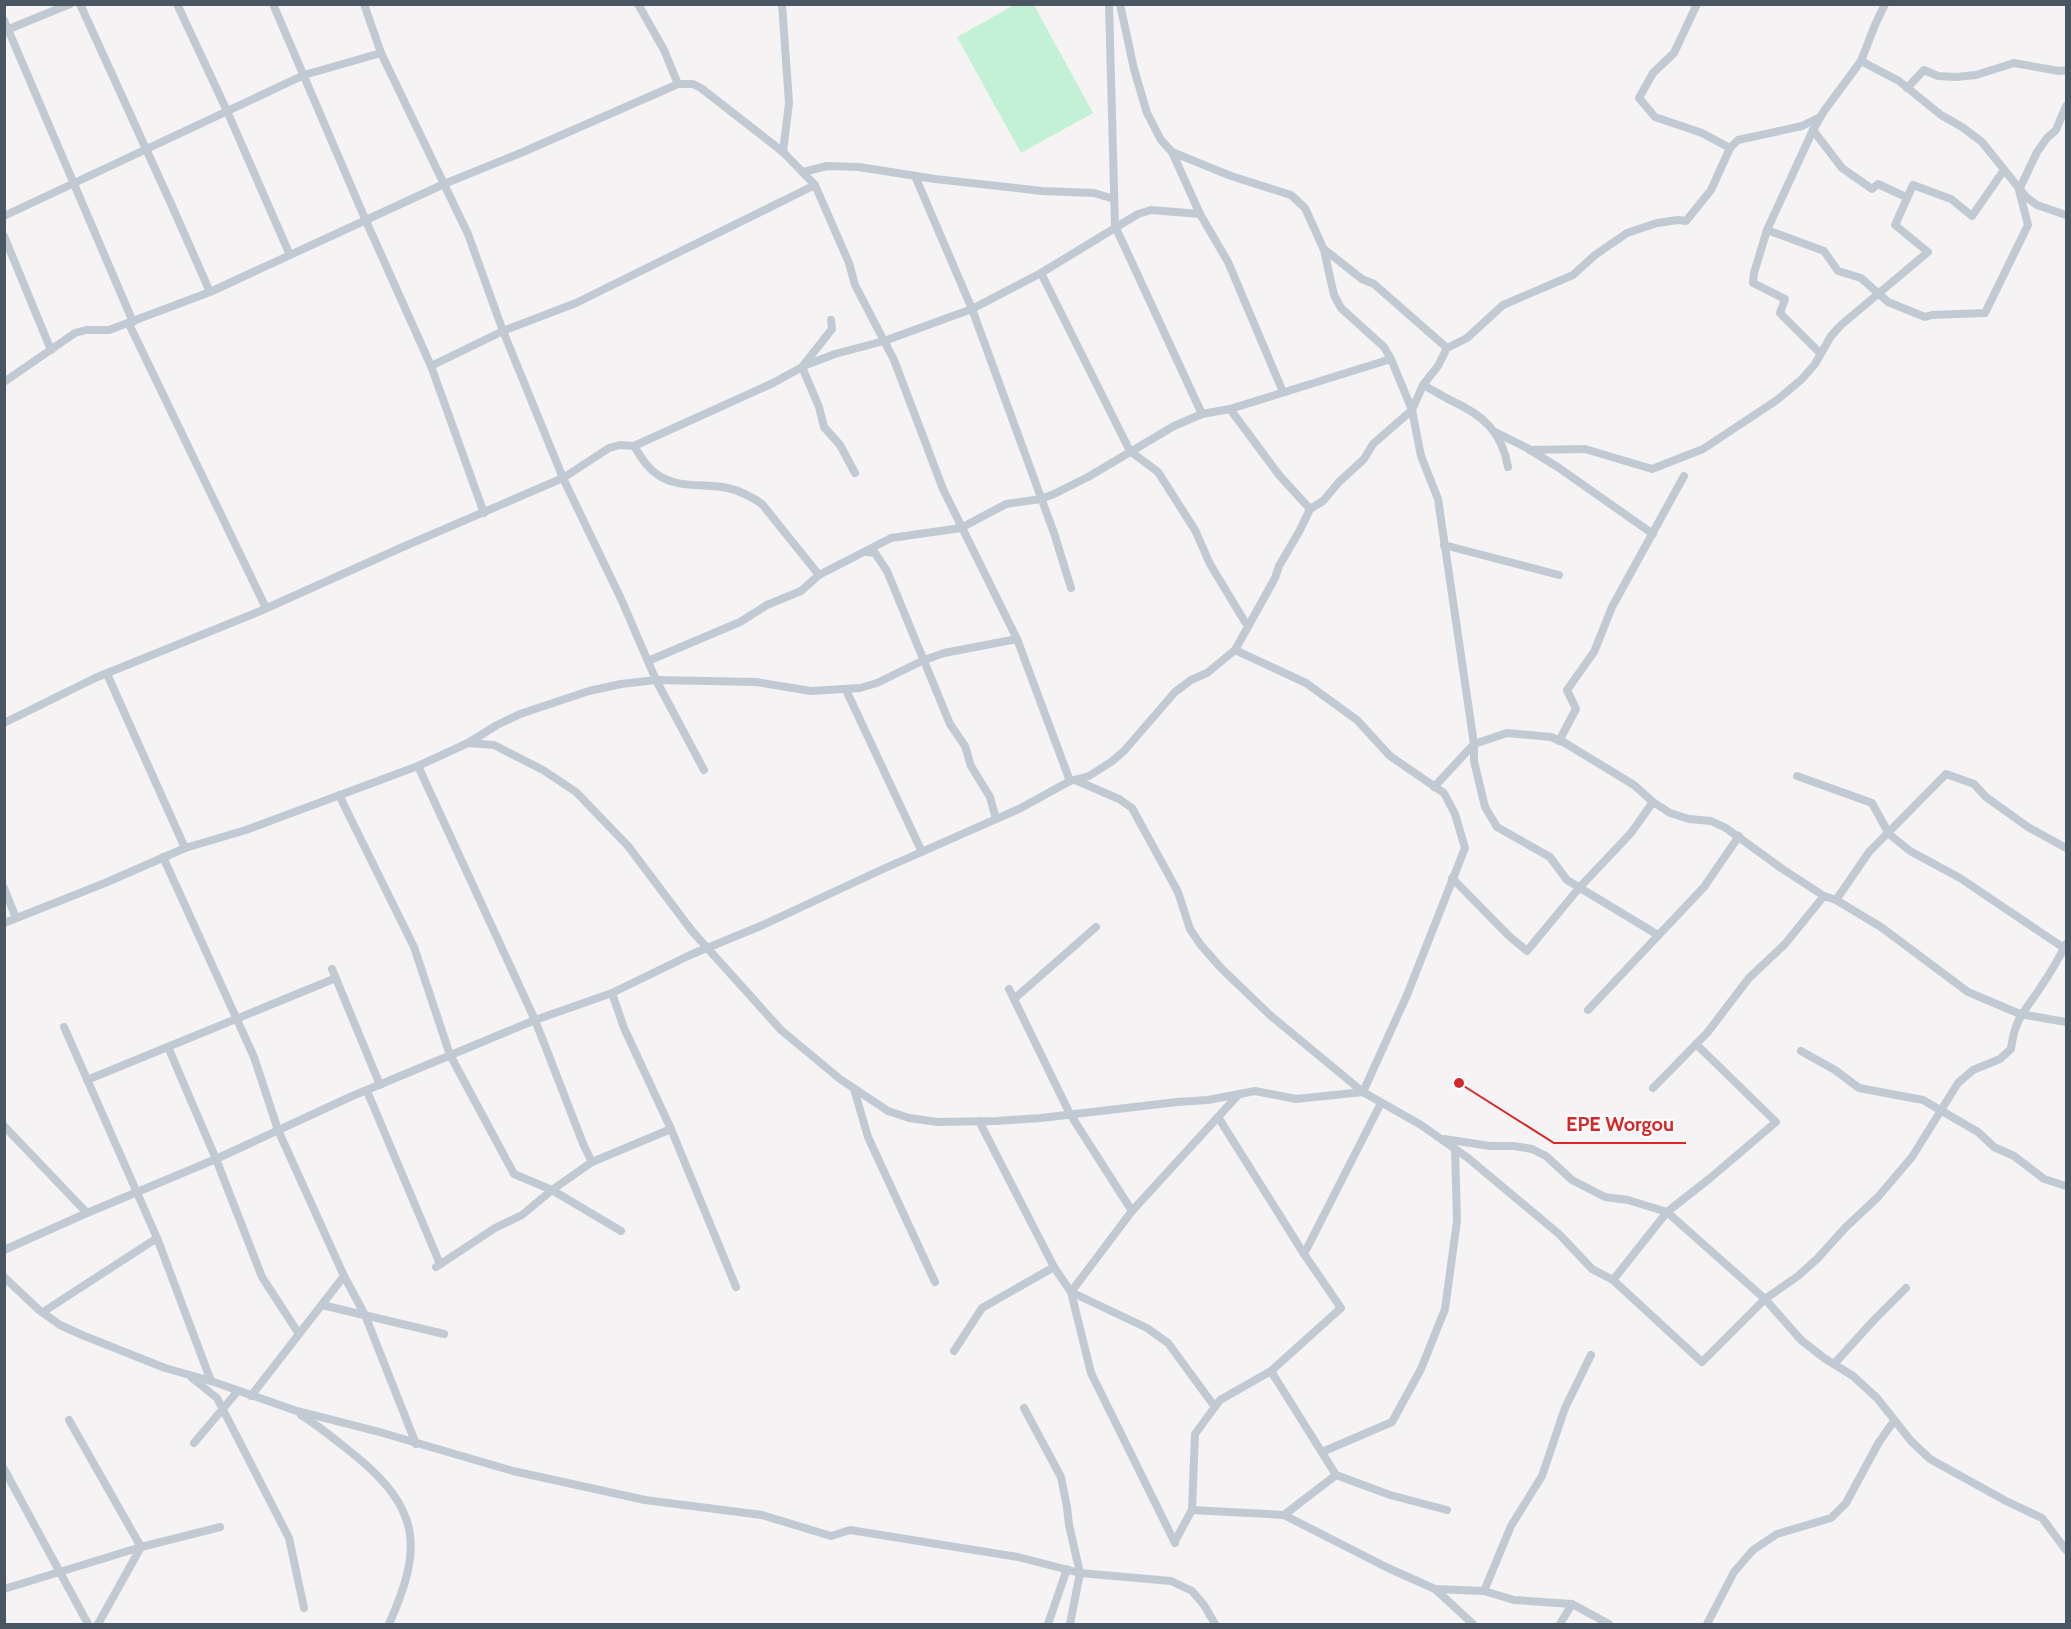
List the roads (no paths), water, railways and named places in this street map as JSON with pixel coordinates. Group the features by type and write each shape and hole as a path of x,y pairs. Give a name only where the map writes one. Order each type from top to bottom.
{"street":[{"path":"7,31 70,4"},
{"path":"80,4 210,292"},
{"path":"177,4 228,111 290,255"},
{"path":"273,4 431,366 484,513"},
{"path":"364,4 381,53 468,234 503,331 563,478 622,601 656,680 704,771"},
{"path":"638,4 664,50 678,84"},
{"path":"782,4 789,103 783,152"},
{"path":"1109,4 1115,226 1202,414"},
{"path":"1120,4 1134,69 1148,113 1161,140 1172,152 1200,214 1228,262 1283,392"},
{"path":"1697,4 1674,52 1653,73 1639,98 1655,117 1702,133 1730,148"},
{"path":"1820,353 1780,313 1785,299 1753,283 1754,273 1767,230 1813,130 1861,61 1875,24 1886,4"},
{"path":"4,20 131,323 267,608"},
{"path":"4,216 304,75 381,53"},
{"path":"1861,61 1917,93 1941,115 1982,142 2019,190 2037,205 2067,215"},
{"path":"1907,88 1924,70 1938,76 1976,75 2014,63 2059,71 2067,70"},
{"path":"4,381 75,333 86,330 109,330 210,292 444,184 678,84 693,84 700,88 783,152 815,185 849,263 855,285 894,360 931,459 961,528 1017,639 1072,781 1119,799 1132,808 1178,892 1190,929 1208,955 1270,1016 1363,1092 1421,1125 1455,1149 1559,1234 1592,1269 1613,1280 1701,1362 1765,1299 1798,1276 1817,1259 1878,1197 1912,1156 1959,1083 1973,1071 2000,1059 2011,1048 2013,1030 2020,1014 2041,987 2065,946 1960,878 1910,851 1888,834 1872,803 1797,776"},
{"path":"1767,230 1824,251 1838,271 1861,278 1887,302 1925,317 1985,313 2028,225 2019,190 2037,152 2056,130 2067,106"},
{"path":"4,1250 450,1055 536,1020 612,993 709,947 763,925 1040,799 1072,781 1089,776 1111,762 1136,739 1175,692 1191,680 1207,673 1235,650 1310,509 1323,501 1339,482 1364,459 1373,444 1412,410 1423,385 1438,366 1447,348 1467,338 1503,305 1573,275 1595,255 1627,233 1657,223 1686,221 1711,190 1730,148 1738,140 1802,126 1820,117"},
{"path":"1813,130 1842,168 1872,189 1878,184 1906,197"},
{"path":"1172,152 1231,176 1292,195 1305,208 1324,250 1334,295 1341,308 1384,347 1412,410 1421,456 1438,499 1474,744 1474,761 1485,807 1497,827 1550,857 1567,880 1658,935"},
{"path":"803,172 827,166 859,167 1042,191 1094,193 1114,200"},
{"path":"1530,450 1585,449 1652,468 1713,444 1777,400 1802,378 1815,364 1831,336 1841,325 1928,252 1895,225 1913,185 1950,199 1972,216 2004,170"},
{"path":"915,176 972,309 1054,533 1071,588"},
{"path":"431,366 503,331 576,303 815,185"},
{"path":"4,723 94,678 267,608 563,478 609,448 620,445 634,446 773,383 802,367 835,354 884,341 972,309 1041,273 1138,214 1151,210 1200,214"},
{"path":"4,236 51,350"},
{"path":"1324,250 1362,279 1374,284 1447,348"},
{"path":"1041,273 1130,451 1158,472 1195,530 1210,564 1245,622 1249,624"},
{"path":"802,367 832,329 831,320"},
{"path":"648,661 740,622 767,605 801,591 819,575 891,538 961,528 1006,504 1041,499 1088,477 1174,426 1202,414 1230,409 1391,359"},
{"path":"802,367 819,407 824,427 840,445 855,473"},
{"path":"1423,385 1465,406 1489,423 1502,446 1508,467"},
{"path":"1230,409 1279,475 1310,509"},
{"path":"1495,432 1530,450 1627,514 1653,534"},
{"path":"634,446 644,462 660,477 672,482 726,488 752,497 762,504 819,575"},
{"path":"1559,741 1576,709 1567,690 1594,652 1612,608 1684,476"},
{"path":"1444,545 1559,575"},
{"path":"866,552 875,554 887,571 950,724 965,746 971,766 990,797 996,819"},
{"path":"4,923 185,848 246,830 418,766 468,743 497,724 589,691 656,680 756,682 811,691 846,690 878,683 924,660 965,648 1017,639"},
{"path":"1235,650 1306,683 1357,720 1390,756 1444,793 1455,814 1465,848 1407,995 1363,1092"},
{"path":"106,674 185,848"},
{"path":"846,690 922,852"},
{"path":"1434,787 1474,744 1507,733 1551,737 1634,785 1670,813 1689,819 1711,821 1739,836 1781,868 1824,896 1836,900 1881,927 1968,992 2020,1014 2067,1022"},
{"path":"468,743 494,745 543,770 576,792 628,846 692,931 709,947 780,1030 854,1089 888,1111 909,1118 938,1122 1025,1120 1209,1100 1255,1091 1296,1099 1363,1092"},
{"path":"418,766 536,1020 592,1162"},
{"path":"1836,900 1869,852 1946,774 1974,784 1986,797 2028,827 2067,848"},
{"path":"339,795 414,948 450,1055 514,1174 552,1190 621,1231"},
{"path":"1452,878 1509,936 1527,951 1579,888 1630,833 1653,802"},
{"path":"1588,1010 1704,887 1739,836"},
{"path":"164,857 254,1057 278,1130 344,1276 365,1315 416,1444"},
{"path":"4,888 16,918"},
{"path":"1653,1088 1696,1044 1749,978 1785,944 1824,896"},
{"path":"1014,999 1096,927"},
{"path":"87,1080 237,1020 334,973 380,1085"},
{"path":"1009,989 1070,1114 1132,1211"},
{"path":"612,993 624,1028 671,1129 736,1287"},
{"path":"64,1027 158,1238 211,1381"},
{"path":"1613,1280 1667,1212 1710,1179 1776,1122 1696,1044"},
{"path":"168,1047 216,1159 262,1277 299,1334"},
{"path":"1801,1051 1835,1070 1859,1088 1916,1098 1942,1110 1978,1132 1994,1147 2014,1156 2044,1179 2067,1186"},
{"path":"854,1089 868,1137 935,1282"},
{"path":"367,1091 438,1266 495,1228 522,1215 552,1190 592,1162 671,1129"},
{"path":"1071,1292 1132,1211 1239,1094"},
{"path":"1304,1254 1381,1102"},
{"path":"979,1121 1054,1267 1071,1292 1091,1373 1176,1543 1192,1510 1194,1434 1220,1400 1271,1371 1341,1308 1304,1254 1218,1117"},
{"path":"4,1126 87,1213"},
{"path":"1441,1139 1532,1149 1546,1156 1572,1180 1605,1197 1628,1200 1667,1212 1765,1299 1801,1340 1853,1376 1877,1398 1911,1441 1930,1459 1969,1482 2042,1518 2067,1550"},
{"path":"1322,1452 1392,1422 1421,1369 1445,1309 1457,1221 1455,1149"},
{"path":"43,1312 158,1238"},
{"path":"954,1351 982,1308 1054,1267"},
{"path":"251,1396 344,1276"},
{"path":"4,1277 43,1312 81,1335 134,1358 211,1381 237,1392 294,1410 513,1471 645,1500 762,1515 831,1536 850,1530 1018,1557 1080,1573 1161,1580 1180,1584 1192,1591 1204,1605 1214,1624"},
{"path":"1834,1364 1906,1288"},
{"path":"1071,1292 1147,1328 1168,1344 1215,1407"},
{"path":"322,1305 444,1334"},
{"path":"1484,1591 1511,1526 1542,1476 1564,1408 1591,1355"},
{"path":"1271,1371 1336,1475 1390,1495 1447,1510"},
{"path":"189,1376 217,1398 288,1538 304,1608"},
{"path":"194,1443 237,1392"},
{"path":"1024,1408 1061,1477 1080,1573 1070,1624"},
{"path":"294,1410 325,1430 377,1474 397,1498 406,1516 411,1535 412,1552 407,1577 389,1624"},
{"path":"69,1420 141,1547"},
{"path":"1707,1624 1734,1572 1753,1550 1777,1534 1831,1518 1846,1503 1879,1442 1894,1421"},
{"path":"4,1469 88,1624"},
{"path":"1284,1515 1336,1475"},
{"path":"1192,1510 1284,1515 1388,1568 1435,1589 1473,1624"},
{"path":"4,1589 141,1547 220,1527"},
{"path":"98,1624 141,1547"},
{"path":"1048,1624 1067,1569"},
{"path":"1435,1589 1484,1591 1514,1600 1572,1604 1609,1624"},
{"path":"1560,1624 1572,1604"}],"place":[{"name":"EPE Worgou","path":"1459,1083"}]}
